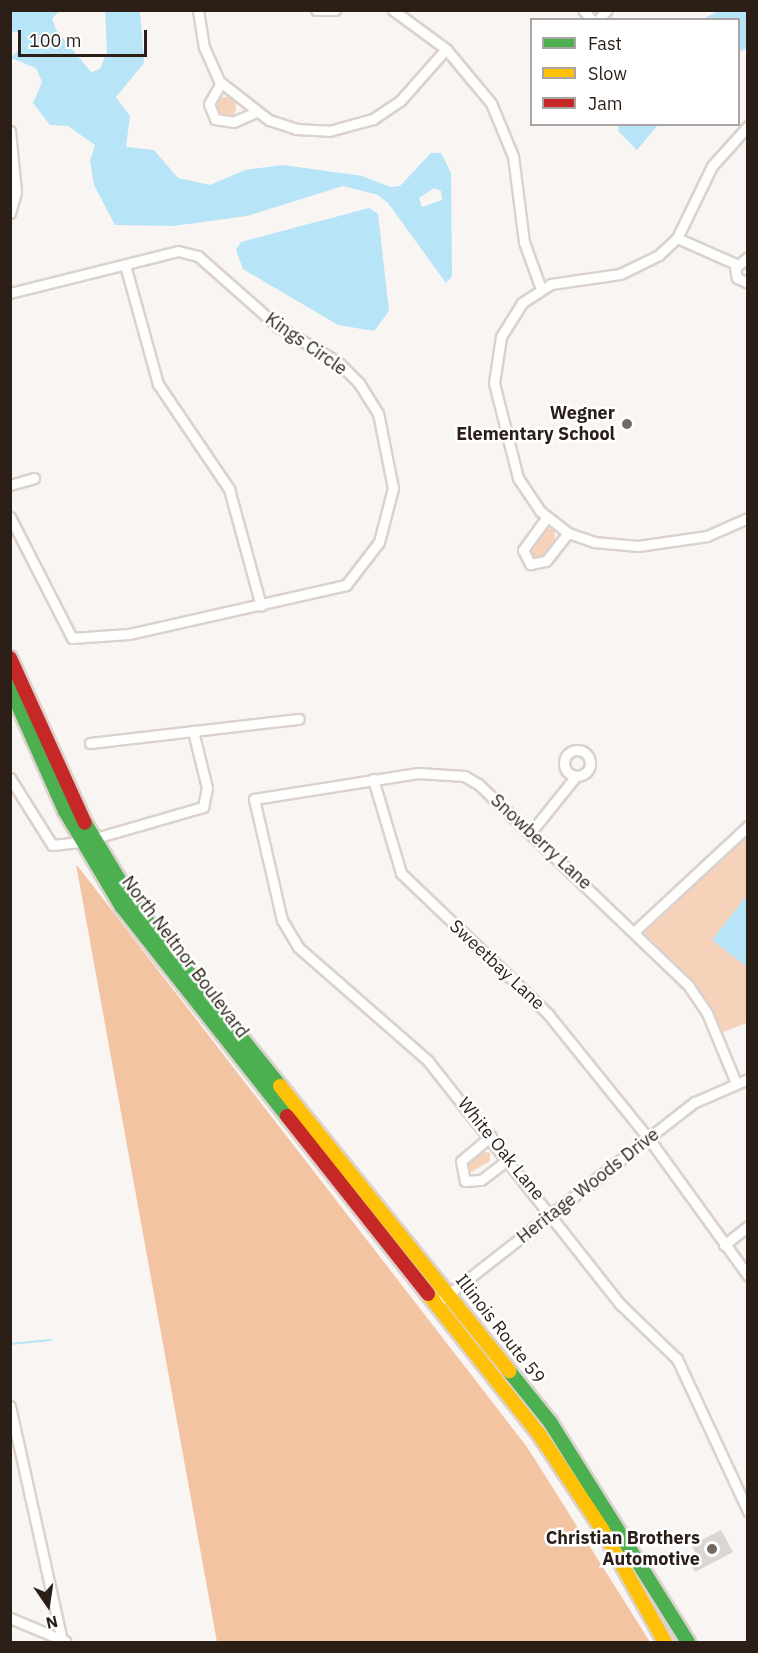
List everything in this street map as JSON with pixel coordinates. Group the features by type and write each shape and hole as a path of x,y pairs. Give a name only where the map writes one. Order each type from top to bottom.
{"main road":[{"name":"North Neltnor Boulevard","path":"10,658 37,734"},
{"name":"North Neltnor Boulevard","path":"10,687 37,734 87,841 141,934 303,1140"},
{"name":"North Neltnor Boulevard","path":"87,841 165,948 256,1058"},
{"name":"Illinois Route 59","path":"256,1058 449,1294 581,1466 688,1642"},
{"name":"Illinois Route 59","path":"303,1140 436,1304 578,1491 665,1642"}],"street":[{"path":"198,10 204,47 221,83 256,112 308,131 363,123 400,101 446,49"},
{"path":"316,10 335,10"},
{"path":"393,10 446,49 479,84 506,135 519,178 526,250 541,289"},
{"path":"221,83 209,104 215,119 233,122 256,112"},
{"path":"747,126 712,166 677,238 631,271 541,289 507,323 494,383 513,467 547,517 568,533 594,542 638,546 707,536 747,518"},
{"path":"10,131 16,192 10,213"},
{"path":"677,238 736,264"},
{"name":"Kings Circle","path":"10,517 72,638 191,623 346,585 390,517 390,458 378,413 338,362 277,326 198,256 178,251 125,265"},
{"path":"736,264 747,257"},
{"path":"736,264 737,278 747,283"},
{"path":"10,293 125,265 158,384 230,489 261,606"},
{"path":"10,484 34,477"},
{"path":"547,517 523,550 530,564 546,561 568,533"},
{"path":"90,743 299,719"},
{"path":"10,778 52,845 87,841 203,807 207,788 193,731"},
{"name":"Snowberry Lane","path":"254,799 418,773 464,776 531,832 636,930 707,1013 736,1083"},
{"path":"531,832 576,776"},
{"name":"Sweetbay Lane","path":"373,779 401,873 548,1014 649,1138 747,1276"},
{"name":"White Oak Lane","path":"254,799 282,920 298,946 428,1061 554,1215 620,1304 677,1359 747,1511"},
{"path":"636,930 747,826"},
{"name":"Heritage Woods Drive","path":"436,1304 554,1215 695,1102 747,1079"},
{"path":"491,1136 461,1161 461,1176 477,1182 509,1159"},
{"path":"724,1245 747,1226"},
{"path":"10,1406 65,1641"},
{"path":"10,1618 65,1641"}],"shaded area":[{"path":"225,97 233,100 236,108 233,116 225,119 217,116 214,108 217,100"},
{"path":"554,528 555,540 543,557 534,559 530,550 545,529"},
{"path":"747,835 747,1023 720,1033 691,982 643,931"},
{"path":"76,864 527,1447 650,1642 217,1642"},
{"path":"482,1151 490,1153 490,1161 466,1175 463,1167"},
{"path":"459,1318 563,1451 681,1642 674,1642 604,1521"}],"water":[{"path":"720,10 747,11 747,48 740,52 740,18 705,18"},
{"path":"10,11 60,11 52,18 56,30 91,72 100,69 107,52 105,11 140,11 144,63 116,97 130,116 126,147 154,150 178,178 210,185 245,170 283,165 362,176 391,187 400,186 431,153 441,153 451,173 452,276 446,283 388,203 378,195 343,186 247,216 173,226 115,225 94,185 90,161 95,145 68,126 50,125 33,103 42,82 36,68 11,58 22,46 20,33 11,31","holes":["434,188 441,191 442,200 422,207 419,198"]},
{"path":"619,126 657,126 637,150 618,131"},
{"path":"369,208 378,214 389,311 374,331 338,325 243,269 236,250 241,242"},
{"path":"747,895 747,967 712,940"}],"building":[{"name":"Christian Brothers Automotive","path":"721,1530 733,1552 695,1572 687,1557 695,1553 692,1545"}],"waterway":[{"path":"10,1344 51,1340"}],"traffic: fast":[{"path":"10,687 65,811 122,907 287,1116"},
{"path":"85,823 133,903 280,1086"},
{"path":"509,1371 550,1422 688,1642"}],"traffic: slow":[{"path":"280,1086 509,1371"},
{"path":"428,1294 539,1434 602,1529 665,1642"}],"traffic: jam":[{"path":"10,658 85,823"},
{"path":"287,1116 428,1294"}],"place":[{"name":"Wegner Elementary School","path":"627,424"},
{"name":"Christian Brothers Automotive","path":"712,1549"}]}
